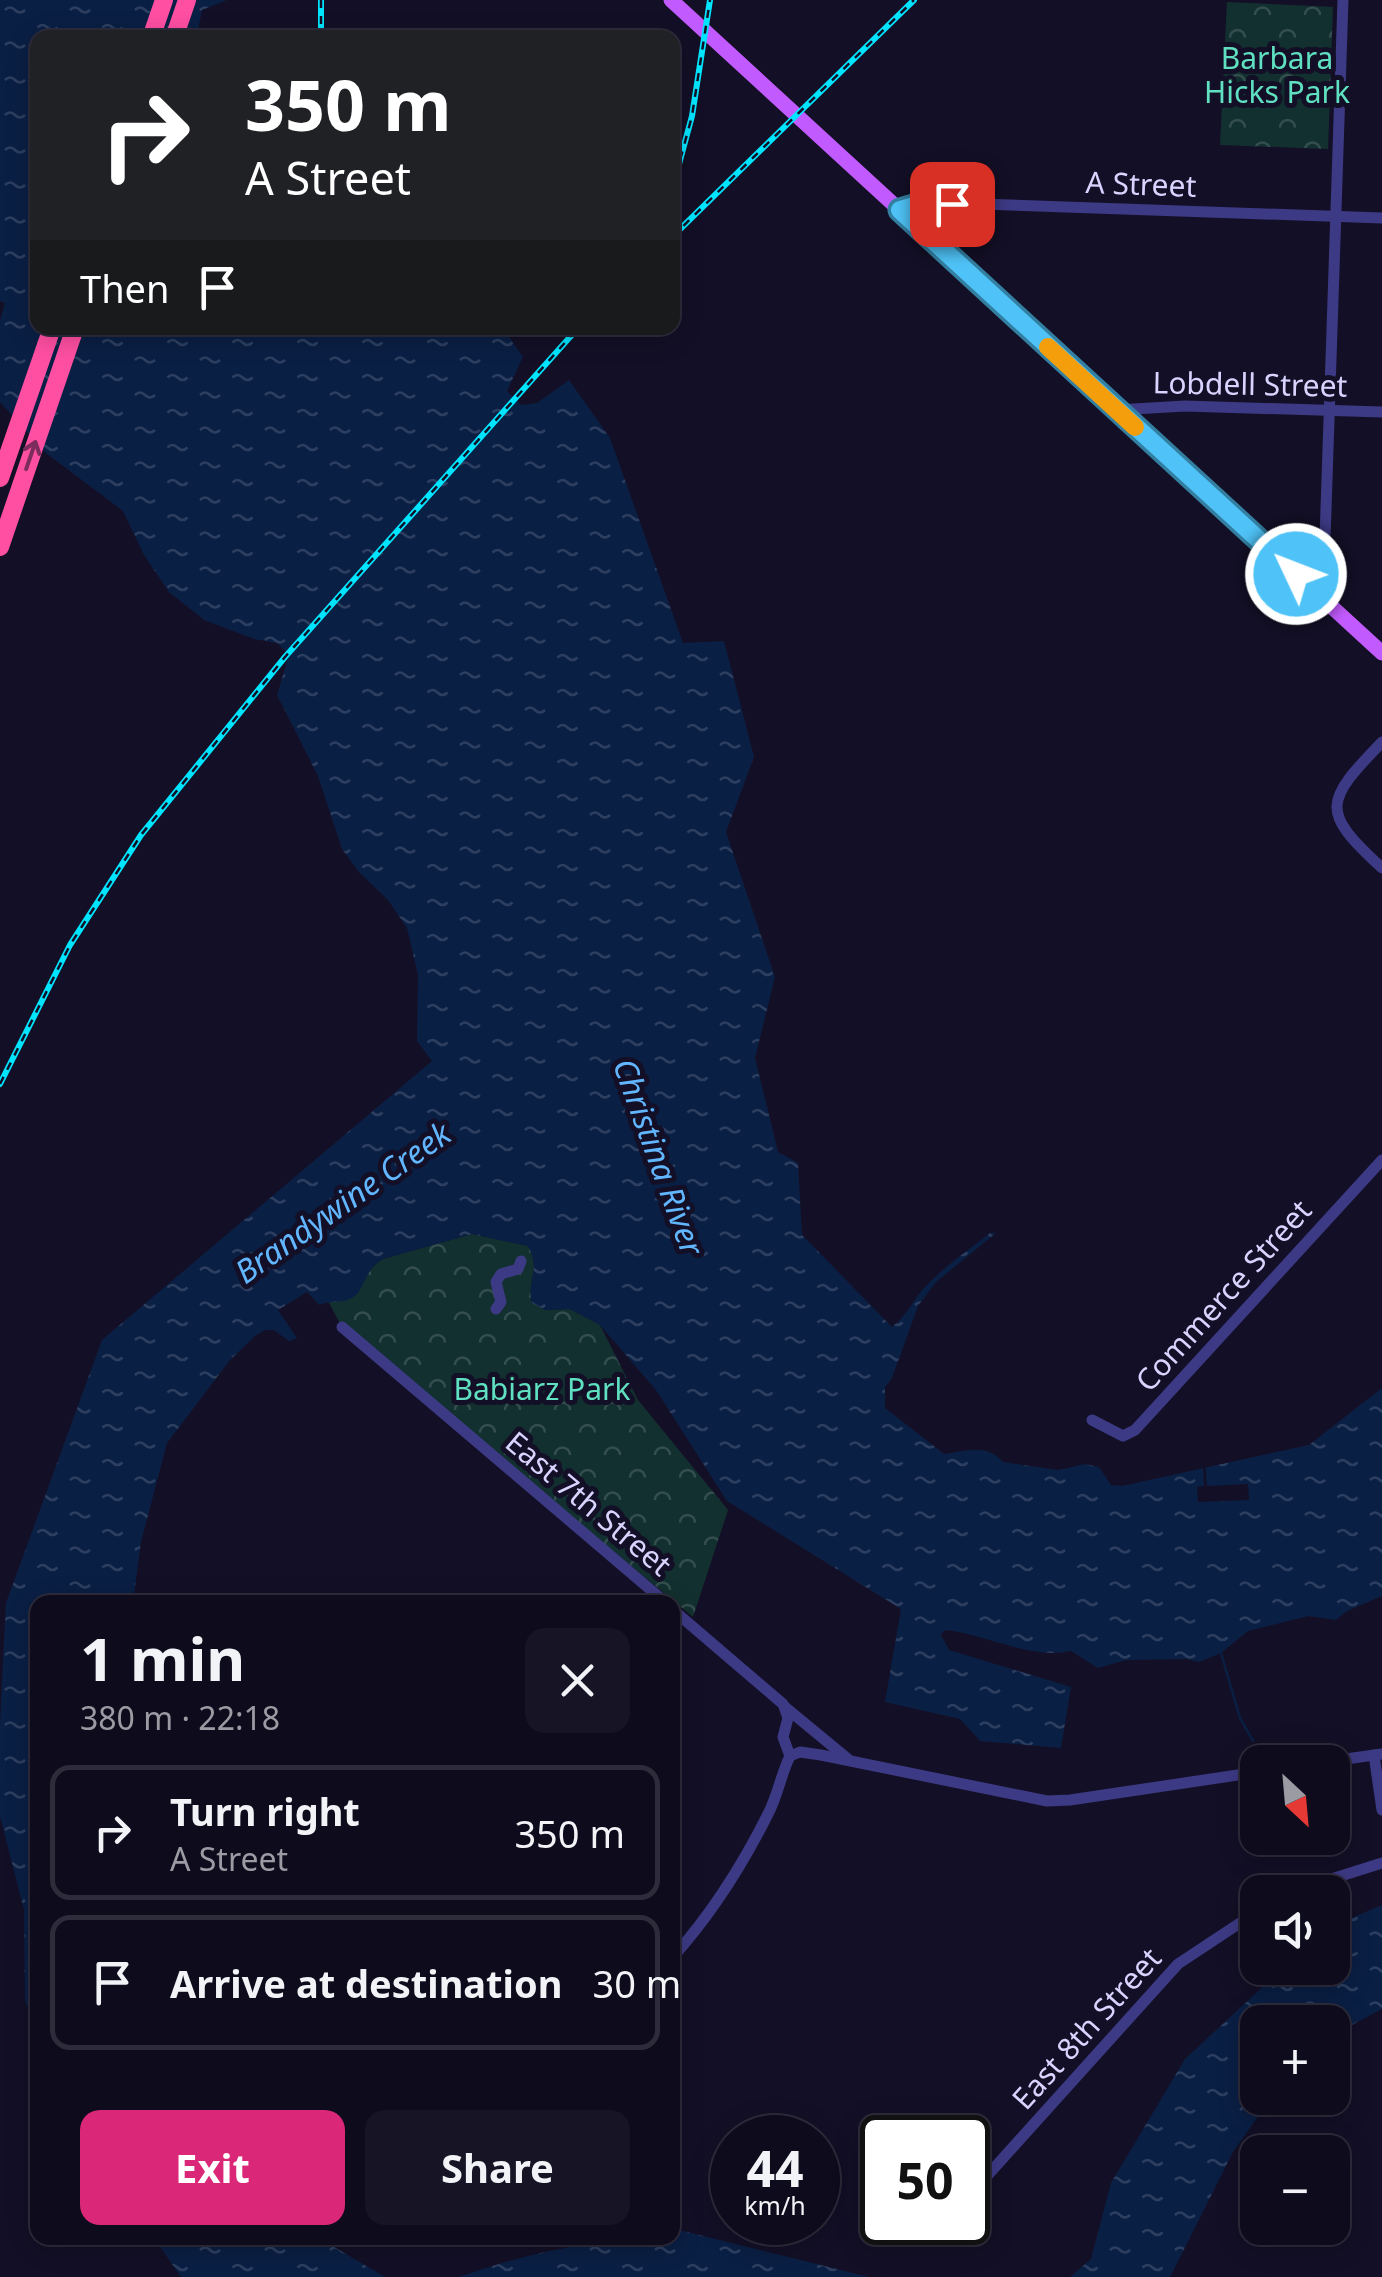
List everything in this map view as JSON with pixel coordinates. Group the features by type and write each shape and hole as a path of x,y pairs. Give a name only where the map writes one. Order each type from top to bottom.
{"highway":[{"path":"154,30 164,0"},
{"path":"177,30 186,0"},
{"path":"0,478 50,335"},
{"path":"0,547 73,335"}],"main road":[{"path":"671,0 1382,653"}],"street":[{"path":"1323,598 1343,0"},
{"name":"A Street","path":"900,210 920,204 952,204 1382,218"},
{"name":"Lobdell Street","path":"1117,410 1185,406 1382,412"},
{"path":"1380,747 1338,795 1336,818 1350,838 1382,868"},
{"name":"Commerce Street","path":"1092,1420 1123,1436 1135,1430 1382,1160"},
{"path":"496,1309 501,1302 496,1282 501,1274 518,1269 521,1262"},
{"name":"East 7th Street","path":"342,1327 657,1595"},
{"name":"East 7th Street","path":"680,1616 852,1761"},
{"path":"680,1947 726,1886 776,1797 790,1756 783,1737 788,1718 783,1704"},
{"name":"East 7th Street","path":"790,1756 800,1752 852,1761 1047,1801 1240,1775"},
{"path":"1350,1759 1378,1755 1382,1810"},
{"path":"1342,1875 1382,1862"},
{"name":"East 8th Street","path":"990,2173 1178,1964 1240,1923"}],"green space":[{"name":"Barbara Hicks Park","path":"1227,2 1333,7 1328,149 1220,145"},
{"name":"Babiarz Park","path":"472,1234 528,1246 534,1262 532,1303 545,1310 570,1309 600,1325 638,1400 728,1510 693,1617 680,1606 680,1595 666,1595 342,1327 328,1301 350,1298 383,1259"}],"water":[{"path":"0,0 227,0 202,10 198,30 30,30 30,335 508,335 523,357 507,391 521,405 537,403 569,380 610,438 683,643 724,641 754,757 726,832 775,977 755,1058 778,1152 798,1163 802,1235 892,1327 935,1277 990,1233 996,1233 936,1282 918,1306 892,1378 885,1387 885,1408 944,1454 983,1450 1003,1462 1058,1470 1085,1464 1099,1467 1111,1485 1122,1486 1309,1445 1382,1388 1382,1596 1336,1620 1309,1616 1248,1631 1221,1653 1199,1662 1126,1660 1098,1668 1071,1651 1040,1652 945,1630 941,1635 949,1650 1071,1687 1061,1748 980,1741 960,1719 885,1702 901,1609 727,1501 656,1390 600,1325 570,1309 545,1310 532,1303 534,1262 528,1246 472,1234 383,1259 352,1298 319,1305 307,1292 278,1310 297,1338 289,1341 274,1330 255,1336 230,1360 167,1443 141,1542 134,1595 30,1595 30,2013 25,2001 24,1910 0,1816 6,1603 102,1340 432,1061 417,1041 418,975 407,928 388,900 342,849 318,776 277,695 289,655 277,643 254,639 204,620 169,592 144,555 123,511 46,453 0,402 0,321 5,303 0,301"},
{"path":"1382,1905 1382,2009 1350,2026 1350,2005 1243,2005 1265,1985 1350,1985 1350,1919"},
{"path":"1240,2008 1240,2115 1259,2115 1245,2135 1240,2135 1240,2142 1170,2277 1070,2277 1091,2259 1111,2183 1185,2059"},
{"path":"680,2230 710,2238 710,2245 740,2245 869,2277 459,2277 511,2260 586,2245 680,2245"},
{"path":"159,2245 331,2245 385,2277 181,2277"}],"pier":[{"path":"1203,1463 1207,1486 1248,1484 1249,1500 1198,1502 1197,1487 1204,1486"}],"waterway":[{"path":"1221,1653 1240,1718 1253,1741"}],"railway":[{"path":"321,0 321,30"},
{"path":"680,160 692,116 710,0"},
{"path":"680,229 914,0"},
{"path":"0,1084 70,945 141,835 285,657 572,335"}],"slow traffic":[{"path":"1048,347 1135,427"}],"route":[{"path":"952,204 920,204 900,210 1296,574"}],"water label":[{"name":"Christina River","path":"658,1157"},
{"name":"Brandywine Creek","path":"343,1203"}]}
